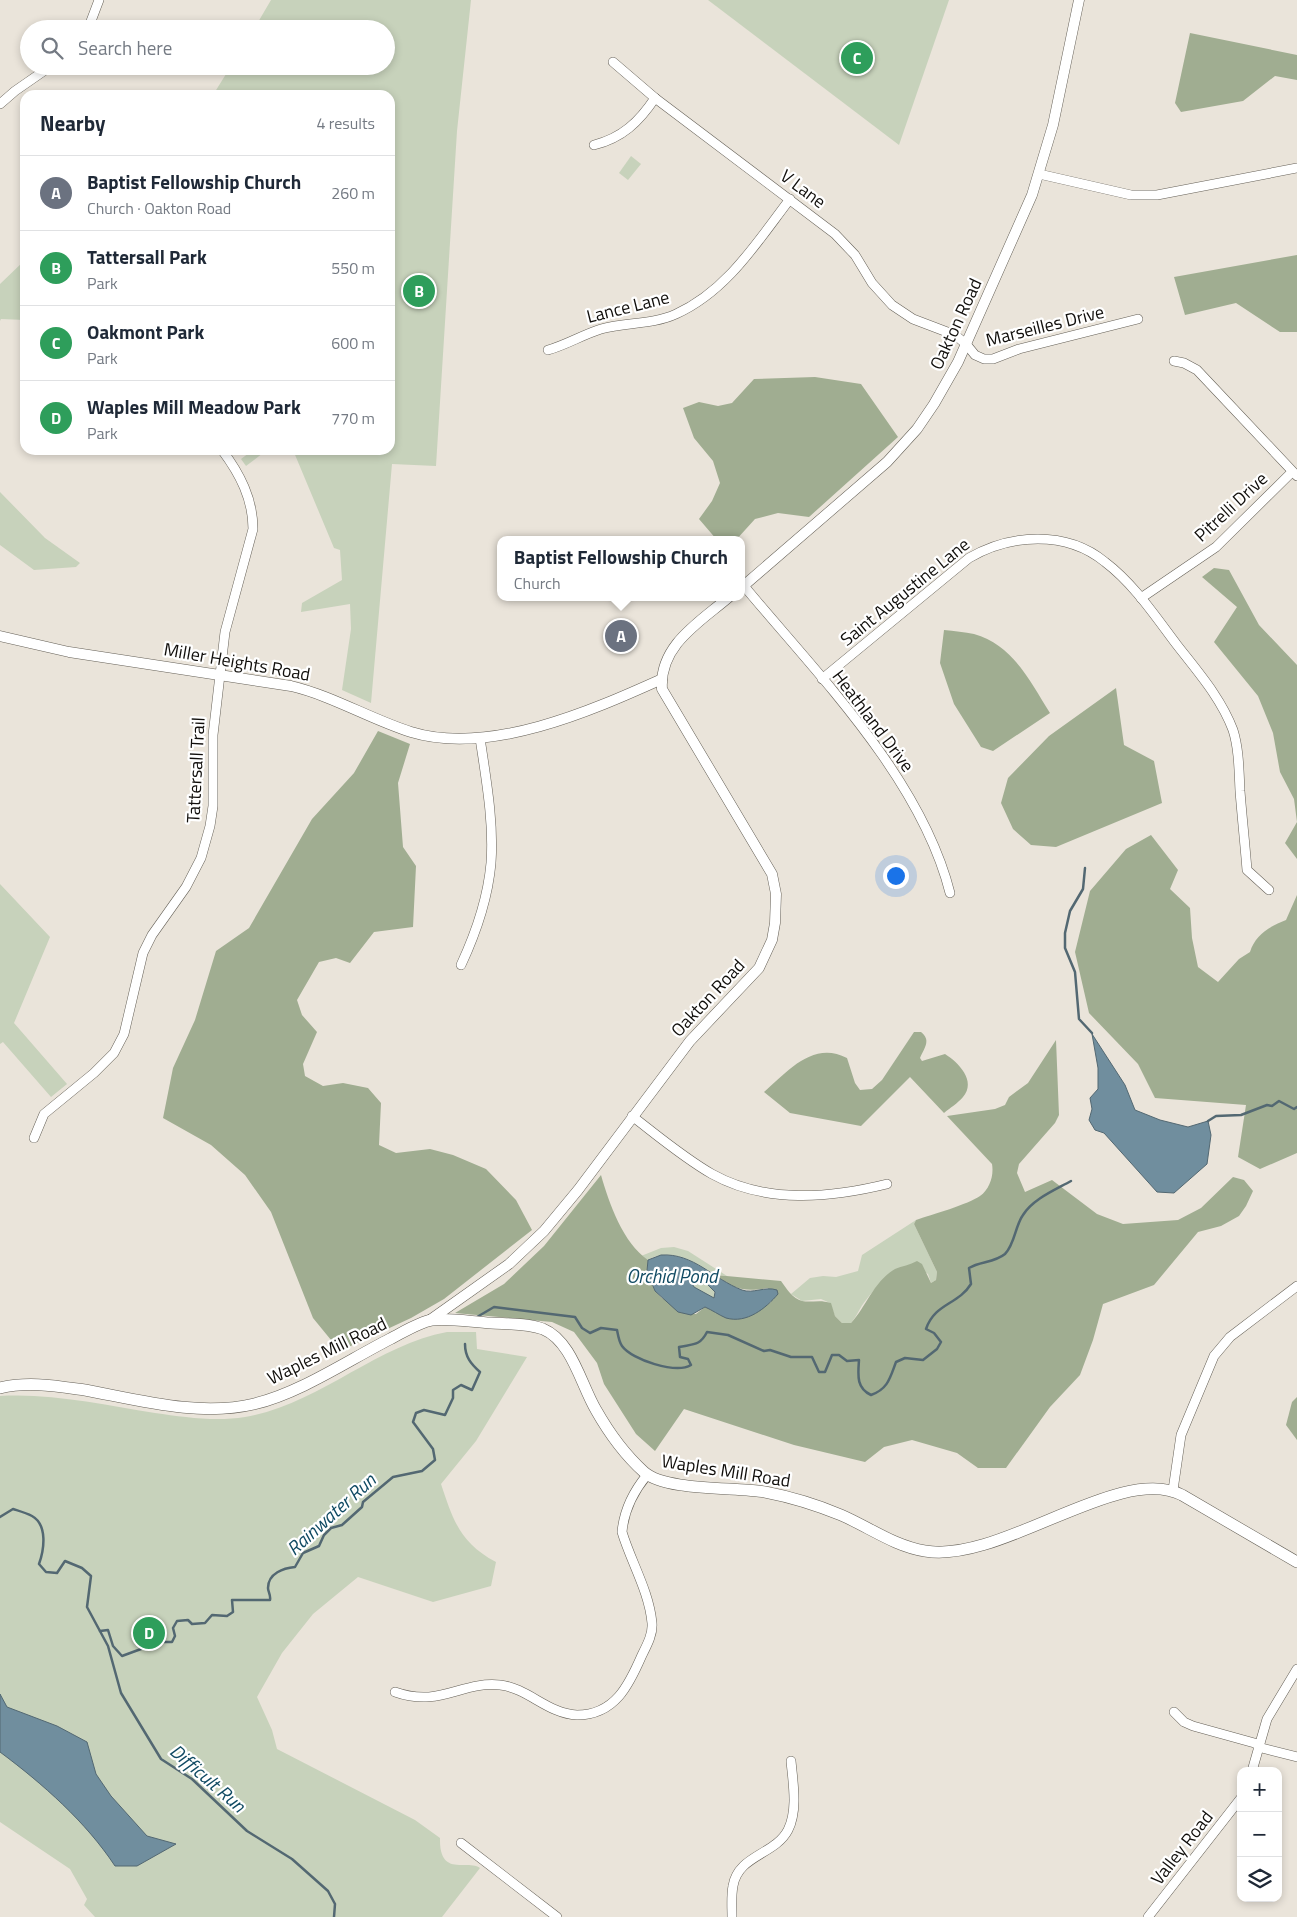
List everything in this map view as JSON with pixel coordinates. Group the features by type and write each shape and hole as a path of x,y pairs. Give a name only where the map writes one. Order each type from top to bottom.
{"main road":[{"name":"Waples Mill Road","path":"0,1388 22,1384 44,1385 177,1406 220,1408 244,1406 281,1395 430,1320 520,1324 542,1329 552,1334 569,1356 594,1408 611,1436 647,1475 676,1484 765,1492 839,1515 900,1544 938,1553 978,1547 1078,1508 1133,1491 1155,1488 1173,1490 1297,1562"}],"street":[{"path":"91,20 99,0"},
{"name":"Oakton Road","path":"745,584 902,448 934,404 966,344 1039,174 1053,126 1079,0"},
{"name":"V Lane","path":"614,62 655,98 835,234 855,255 872,283 892,305 913,319 955,335 966,344"},
{"path":"0,104 15,90 38,75"},
{"path":"594,146 609,142 623,134 641,118 655,98"},
{"path":"1039,174 1131,195 1158,195 1297,168"},
{"name":"Lance Lane","path":"548,350 604,328 654,321 699,300 733,273 790,199"},
{"name":"Marseilles Drive","path":"966,344 975,355 984,359 993,359 1018,349 1138,319"},
{"path":"1174,361 1184,362 1197,370 1295,474"},
{"name":"Tattersall Trail","path":"34,1138 44,1114 94,1073 114,1053 124,1034 143,953 152,935 186,887 201,858 210,826 213,806 213,735 220,675 230,608 248,555 253,529 247,493 225,455"},
{"name":"Pitrelli Drive","path":"1141,598 1216,547 1295,474"},
{"name":"Saint Augustine Lane","path":"822,679 969,558 986,548 1005,542 1041,538 1060,541 1086,550 1104,561 1141,598 1216,696 1234,732 1238,756 1247,870 1269,890"},
{"name":"Heathland Drive","path":"745,590 822,679 892,767 943,866 950,893"},
{"path":"662,680 666,660 674,645 725,601"},
{"name":"Miller Heights Road","path":"0,636 40,647 313,691 390,724 427,736 461,740 480,738 566,718 662,680"},
{"name":"Oakton Road","path":"430,1320 484,1283 533,1242 569,1202 690,1041 759,968 772,940 776,909 775,886 766,862 674,711 662,688 662,680"},
{"path":"461,966 469,949 491,864 490,819 480,738"},
{"path":"632,1116 704,1169 721,1179 742,1186 776,1194 802,1196 825,1195 887,1184"},
{"path":"1173,1490 1181,1435 1214,1356 1230,1337 1297,1286"},
{"path":"395,1692 408,1696 427,1698 499,1685 526,1694 555,1710 567,1714 590,1714 612,1704 623,1694 634,1674 652,1626 648,1604 622,1532 628,1504 636,1489 647,1475"},
{"path":"1253,1767 1266,1719 1297,1669"},
{"path":"1174,1712 1184,1722 1193,1726 1297,1757"},
{"path":"732,1917 733,1886 739,1872 747,1862 775,1846 789,1829 793,1810 791,1761"},
{"name":"Valley Road","path":"1150,1916 1237,1803"},
{"path":"461,1843 557,1917"}],"green space":[{"path":"271,0 471,0 457,131 436,466 392,464 371,703 342,690 351,629 350,604 301,612 302,603 342,580 340,550 334,548 295,455 395,455 395,90 216,90 225,75 395,75 395,20 259,20"},
{"path":"708,0 949,0 899,145"},
{"path":"1190,33 1297,55 1297,80 1275,76 1243,101 1181,112 1175,103"},
{"path":"631,156 641,164 628,180 619,173"},
{"path":"1297,255 1297,332 1280,332 1236,303 1185,315 1174,277"},
{"path":"20,265 20,320 1,319 0,321 0,284"},
{"path":"815,377 861,384 898,437 809,517 778,513 755,519 740,536 714,536 699,519 712,501 720,483 713,461 694,438 683,408 699,402 718,406 732,403 754,379"},
{"path":"246,455 260,455 246,466 241,459"},
{"path":"0,492 45,538 80,563 76,567 34,570 0,545"},
{"path":"1214,568 1229,570 1259,625 1297,665 1297,822 1294,799 1280,772 1273,733 1258,696 1214,642 1237,607 1202,577"},
{"path":"944,630 974,634 1000,646 1019,666 1050,713 993,751 981,747 954,704 940,663"},
{"path":"1116,688 1124,745 1154,761 1162,803 1056,847 1031,845 1013,829 1001,803 1008,778 1049,736"},
{"path":"378,731 410,744 398,783 403,847 416,866 413,927 374,932 350,963 336,958 319,962 297,1000 302,1015 317,1032 303,1064 305,1076 323,1086 343,1083 368,1088 381,1103 379,1145 396,1153 430,1149 453,1155 486,1169 516,1200 532,1230 444,1299 411,1318 340,1351 313,1318 271,1212 245,1175 211,1145 163,1118 173,1068 195,1020 216,951 249,928 312,819 354,773"},
{"path":"1297,822 1297,859 1285,843"},
{"path":"1151,835 1178,870 1170,889 1190,908 1192,938 1198,967 1218,982 1239,959 1250,952 1259,936 1274,925 1286,920 1297,895 1297,1153 1260,1169 1238,1157 1246,1105 1155,1098 1138,1064 1089,1013 1075,952 1090,891 1126,849"},
{"path":"0,884 50,937 14,1023 67,1084 51,1097 3,1042 0,1044"},
{"path":"914,1032 921,1032 926,1038 926,1044 920,1058 922,1061 945,1054 960,1067 967,1078 967,1091 963,1097 944,1113 910,1077 861,1126 790,1113 764,1092 801,1061 823,1053 835,1053 847,1058 855,1083 860,1090 872,1089 882,1080"},
{"path":"1056,1040 1059,1115 1055,1123 1019,1164 1017,1173 1025,1192 1052,1180 1097,1214 1123,1224 1178,1220 1201,1208 1233,1177 1244,1180 1253,1191 1239,1216 1221,1226 1198,1232 1154,1285 1103,1304 1093,1340 1080,1375 1050,1407 1006,1468 978,1468 957,1453 912,1440 884,1447 865,1462 794,1445 684,1409 655,1451 636,1434 604,1384 597,1363 574,1332 552,1322 455,1313 504,1284 544,1246 601,1175 608,1198 624,1233 639,1253 648,1260 647,1271 655,1291 671,1303 678,1312 696,1314 705,1307 750,1316 771,1302 768,1288 740,1289 716,1275 781,1281 790,1293 802,1301 831,1303 835,1316 842,1323 851,1323 881,1280 895,1269 917,1261 922,1264 931,1283 936,1280 937,1272 914,1224 916,1220 975,1199 989,1186 992,1177 992,1164 947,1116 995,1109 1005,1105 1009,1097 1028,1083"},
{"path":"916,1220 914,1224 937,1272 936,1280 931,1283 928,1274 912,1264 898,1270 876,1288 851,1323 842,1323 835,1316 830,1303 821,1299 802,1301 791,1294 810,1278 836,1277 858,1271 862,1255"},
{"path":"674,1247 688,1251 727,1276 717,1274 678,1257 669,1255 659,1256 648,1260 641,1256 661,1248"},
{"path":"695,1281 707,1284 714,1290 714,1299 694,1287 692,1283"},
{"path":"447,1332 476,1332 477,1349 527,1357 476,1441 441,1484 454,1519 466,1538 484,1555 496,1562 491,1586 433,1602 358,1577 313,1614 282,1653 257,1697 272,1730 277,1749 415,1820 440,1838 441,1850 444,1858 449,1863 480,1868 442,1917 95,1917 84,1905 87,1899 70,1869 0,1822 0,1396 58,1398 200,1418 245,1417 272,1410 297,1400 396,1349 421,1339"},
{"path":"1297,1397 1297,1440 1286,1425 1292,1402"}],"water":[{"path":"1092,1034 1125,1085 1135,1110 1160,1120 1188,1127 1208,1121 1211,1135 1207,1164 1174,1193 1157,1192 1104,1133 1095,1130 1089,1120 1092,1109 1090,1098 1098,1089 1098,1068"},
{"name":"Orchid Pond","path":"661,1255 673,1255 693,1262 742,1290 773,1289 777,1290 778,1294 755,1314 741,1319 726,1318 705,1307 691,1315 678,1312 655,1291 647,1271 648,1260","holes":["695,1281 707,1284 715,1292 714,1298 694,1287 692,1283"]},
{"path":"0,1694 7,1707 57,1726 87,1742 96,1774 111,1796 147,1836 176,1844 137,1866 115,1866 91,1834 63,1805 0,1752"}],"waterway":[{"path":"1085,868 1083,889 1070,911 1065,933 1065,948 1075,972 1079,1019 1092,1033"},
{"path":"1208,1121 1216,1116 1241,1115 1267,1105 1272,1106 1279,1101 1294,1109 1297,1107"},
{"name":"Rainwater Run","path":"477,1317 494,1307 575,1317 582,1328 590,1333 601,1328 617,1330 619,1340 627,1351 644,1361 665,1367 675,1368 691,1365 688,1359 680,1357 679,1347 699,1342 707,1332 728,1335 764,1351 770,1350 791,1357 812,1357 819,1372 825,1372 832,1355 839,1355 847,1361 859,1360 858,1376 860,1385 871,1395 877,1393 885,1386 896,1362 905,1358 923,1360 937,1349 941,1342 934,1333 926,1329 935,1314 960,1296 971,1284 969,1268 1005,1254 1011,1245 1020,1219 1027,1209 1045,1195 1071,1181"},
{"name":"Rainwater Run","path":"100,1631 108,1630 113,1646 122,1656 160,1642 172,1642 175,1636 173,1628 177,1621 188,1620 192,1624 205,1623 212,1615 227,1616 233,1612 232,1600 270,1600 269,1583 277,1572 295,1567 303,1553 319,1546 324,1535 331,1528 342,1525 362,1507 363,1502 393,1477 422,1471 435,1460 433,1449 413,1422 416,1413 424,1410 445,1415 453,1398 453,1390 461,1385 472,1390 480,1372 469,1360 465,1344"},
{"name":"Difficult Run","path":"0,1517 13,1509 30,1515 37,1520 43,1531 43,1545 39,1564 46,1572 57,1573 65,1561 82,1568 91,1576 87,1607 108,1646 121,1693 161,1759 192,1779 247,1831 292,1859 328,1891 335,1904 334,1917"}],"place":[{"name":"Oakmont Park","path":"857,58"},
{"name":"Tattersall Park","path":"419,291"},
{"name":"Baptist Fellowship Church","path":"621,636"},
{"name":"Waples Mill Meadow Park","path":"149,1633"}]}
